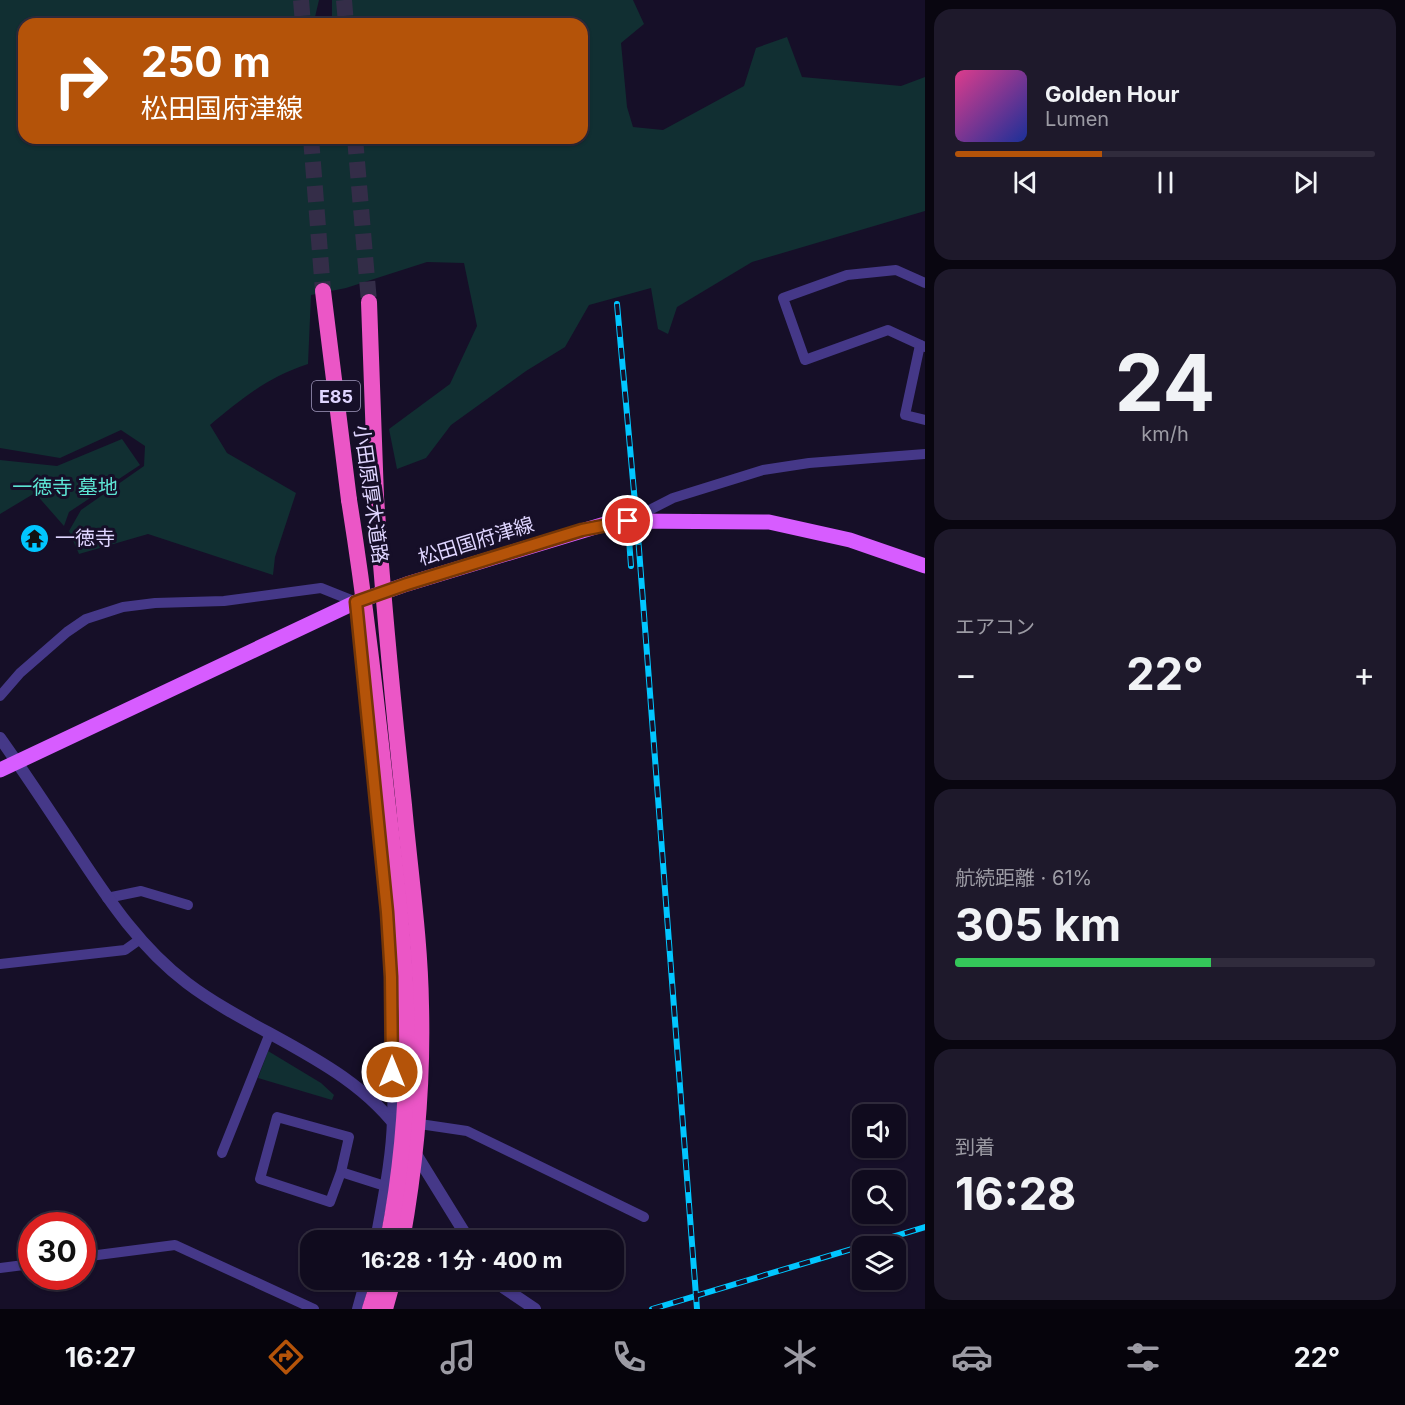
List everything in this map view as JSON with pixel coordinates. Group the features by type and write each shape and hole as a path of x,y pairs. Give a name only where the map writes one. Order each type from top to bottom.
{"highway":[{"name":"小田原厚木道路","path":"323,291 349,500 368,618 400,909 406,1005 405,1105 399,1173 390,1230"},
{"name":"小田原厚木道路","path":"369,302 376,497 384,615 414,911 421,1005 420,1095 413,1177 404,1230"},
{"path":"370,1309 376,1290"},
{"path":"385,1309 390,1290"}],"main road":[{"name":"松田国府津線","path":"0,770 356,602 582,530 628,521 770,522 850,540 925,566"}],"street":[{"path":"925,283 896,270 847,276 783,298 805,360 888,330 922,346 905,415 925,420"},
{"path":"628,521 673,498 763,470 809,463 925,454"},
{"path":"0,696 20,673 67,632 86,619 123,607 224,600 321,588 356,602 387,912 391,977 392,1120 385,1186 377,1230"},
{"path":"0,738 107,898 139,940 187,983 334,1071 392,1120 424,1165 463,1230"},
{"path":"107,898 141,891 188,905"},
{"path":"0,964 125,950 139,940"},
{"path":"222,1153 270,1033"},
{"path":"277,1116 349,1137 341,1172 330,1202 260,1179 277,1116"},
{"path":"392,1120 467,1131 644,1217"},
{"path":"341,1172 385,1186"},
{"path":"96,1255 175,1245 314,1309"},
{"path":"0,1268 18,1266"},
{"path":"357,1309 362,1290"},
{"path":"507,1290 535,1309"}],"green space":[{"path":"0,0 319,0 313,18 18,18 18,144 588,144 588,18 332,18 332,0 633,0 644,24 621,43 627,107 633,127 663,130 744,86 756,48 787,37 802,77 901,86 925,77 925,211 752,262 677,307 668,334 658,329 651,288 589,305 565,347 526,371 451,425 426,458 397,469 389,429 450,384 477,326 464,263 427,262 346,288 311,295 308,364 267,382 210,425 227,453 296,493 275,557 273,575 148,534 79,554 69,531 81,510 144,466 145,446 121,430 60,458 0,448"},
{"name":"一徳寺 墓地","path":"122,439 140,465 69,512 64,526 35,493 0,514 0,460 57,466"},
{"path":"268,1051 321,1083 334,1095 332,1100 258,1078"}],"tunnel":[{"path":"301,0 302,18"},
{"path":"344,0 346,18"},
{"path":"311,144 323,291"},
{"path":"356,144 369,302"}],"railway":[{"path":"617,304 638,536 697,1309"},
{"path":"627,512 631,566"},
{"path":"652,1309 925,1227"}],"place":[{"name":"一徳寺","path":"34,538"}],"route":[{"path":"392,1072 391,977 387,912 356,602 582,530 628,521"}]}
